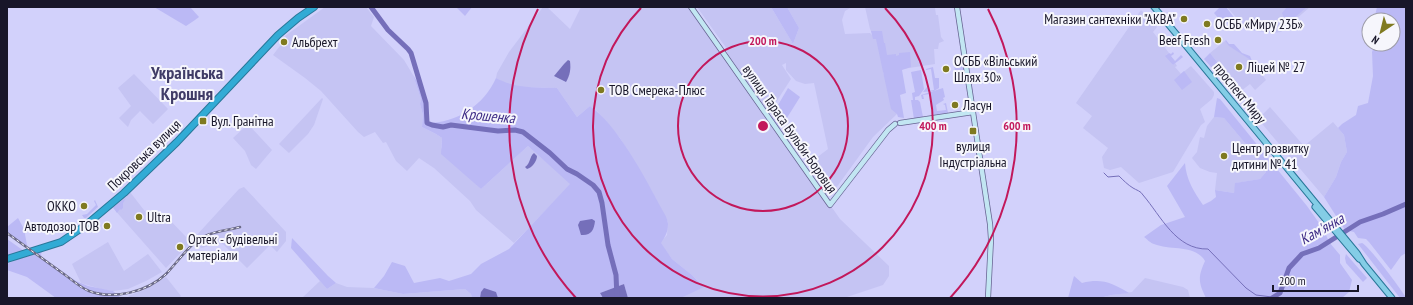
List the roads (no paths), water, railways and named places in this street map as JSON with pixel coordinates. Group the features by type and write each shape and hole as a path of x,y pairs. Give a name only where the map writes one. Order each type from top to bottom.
{"highway":[{"name":"Покровська вулиця","path":"7,259 57,243 71,236 86,225 125,192 177,142 278,35 314,7"}],"main road":[{"name":"проспект Миру","path":"1154,7 1392,298"}],"street":[{"name":"вулиця Тараса Бульби-Боровця","path":"691,7 830,205 888,130 897,124 973,112"},
{"path":"957,7 990,228 988,298"}],"waterway":[{"name":"Крошенка","path":"371,7 388,30 411,53 426,103 427,123 443,127 451,125 498,131 515,130 523,132 550,153 567,169 593,185 599,192 608,245 616,275 617,298"},
{"path":"1104,173 1108,177 1119,176 1129,185 1141,192 1163,222 1178,238 1197,248 1208,249 1246,288 1256,295 1272,297"},
{"name":"Кам'янка","path":"1272,298 1280,293 1289,268 1302,254 1319,248 1360,222 1406,204"}],"railway":[{"path":"7,233 82,287 99,294 109,295 130,293 149,286 166,274 199,239 213,233 240,227"}],"place":[{"name":"Магазин сантехніки \"АКВА\"","path":"1184,19"},
{"name":"ОСББ «Миру 23Б»","path":"1207,24"},
{"name":"Beef Fresh","path":"1218,40"},
{"name":"Альбрехт","path":"284,42"},
{"name":"Ліцей № 27","path":"1239,67"},
{"name":"ОСББ «Вільський Шлях 30»","path":"946,69"},
{"name":"ТОВ Смерека-Плюс","path":"601,90"},
{"name":"Ласун","path":"955,105"},
{"name":"Вул. Гранітна","path":"203,121"},
{"name":"вулиця Індустріальна","path":"973,131"},
{"name":"Центр розвитку дитини № 41","path":"1224,156"},
{"name":"ОККО","path":"84,206"},
{"name":"Ultra","path":"139,217"},
{"name":"Автодозор ТОВ","path":"107,226"},
{"name":"Ортек - будівельні матеріали","path":"180,247"}],"district":[{"name":"Українська Крошня","path":"187,83"}]}
